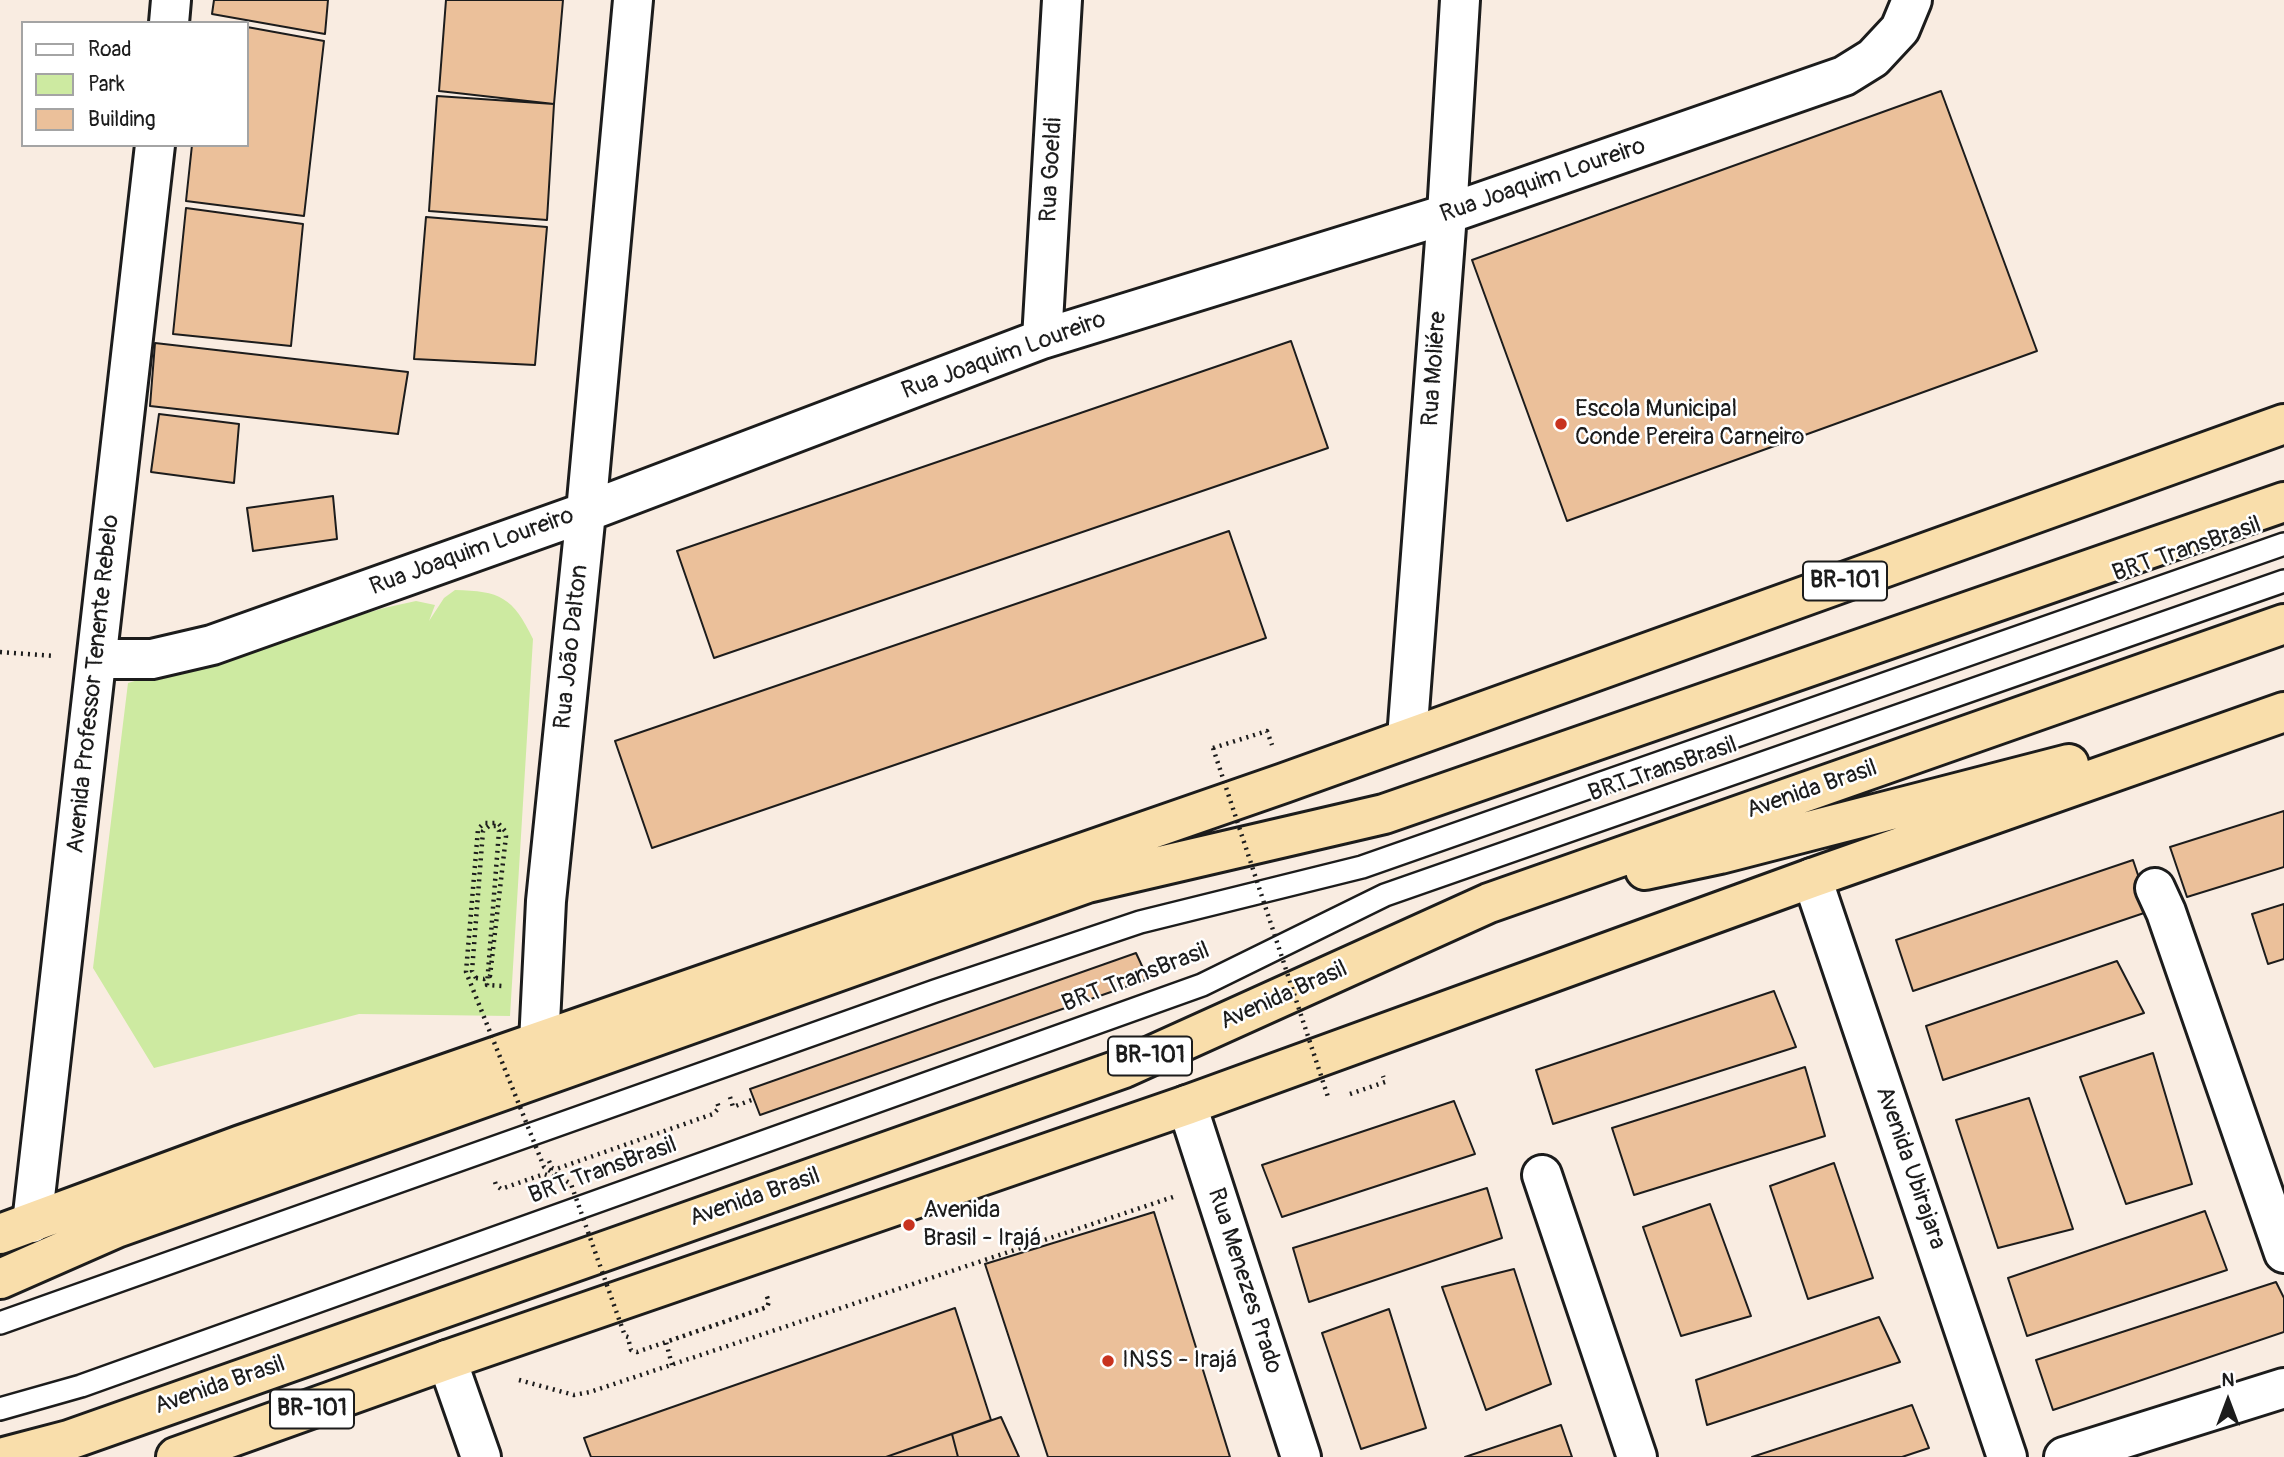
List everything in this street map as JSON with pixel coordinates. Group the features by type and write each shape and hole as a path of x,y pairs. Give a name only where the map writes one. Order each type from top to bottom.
{"highway":[{"name":"BR-101","path":"16,1228 241,1146 1271,787 2284,424"},
{"path":"0,1279 116,1228 1087,883 1384,814 2284,502"},
{"name":"Avenida Brasil","path":"4,1457 69,1440 1124,1068 1489,903 2284,624"},
{"path":"1489,903 1720,854 2284,706"},
{"name":"BR-101","path":"176,1457 447,1360 1187,1105 1812,878 2284,712"}],"street":[{"path":"169,21 171,0"},
{"name":"Rua João Dalton","path":"539,1043 546,901 586,512 633,0"},
{"name":"Rua Goeldi","path":"1042,339 1062,0"},
{"name":"Rua Moliére","path":"1406,738 1447,214 1460,0"},
{"name":"Rua Joaquim Loureiro","path":"97,659 152,659 212,645 586,512 1042,339 1447,214 1844,76 1873,58 1906,15"},
{"name":"Avenida Professor Tenente Rebelo","path":"16,1228 97,659 155,147"},
{"name":"Avenida Ubirajara","path":"1812,878 2007,1457"},
{"path":"2154,888 2166,912 2284,1253"},
{"name":"Rua Menezes Prado","path":"1187,1105 1301,1457"},
{"path":"1542,1175 1637,1457"},
{"path":"447,1360 481,1457"},
{"path":"2064,1457 2284,1388"}],"lane":[{"name":"BRT TransBrasil","path":"0,1323 935,990 1140,922 1362,867 2284,544"},
{"name":"BRT TransBrasil","path":"0,1409 81,1386 1202,985 1385,895 2284,581"}],"path":[{"path":"0,652 97,659"},
{"path":"1267,731 1213,748 1329,1100 1385,1082"},
{"path":"488,972 499,831 496,826 489,825 483,831 472,971 476,978 484,979 490,976 506,836 498,823 484,823 478,829 466,972 544,1167 571,1184 625,1336 631,1338 644,1334"},
{"path":"504,1188 530,1179"},
{"path":"511,1377 574,1395 590,1392 1213,1183"},
{"path":"763,1292 769,1302 767,1307"},
{"path":"672,1365 666,1342 767,1307"},
{"path":"631,1338 631,1350 637,1352 767,1307"}],"green space":[{"path":"455,590 483,592 503,599 519,614 533,639 510,1016 359,1014 154,1068 93,968 128,683 416,601 435,605 429,621 444,598"}],"building":[{"path":"214,0 328,0 325,34 212,14"},
{"path":"446,0 563,0 554,104 439,91"},
{"path":"248,27 324,41 304,216 186,201 192,147 248,147"},
{"path":"1941,91 2037,351 1567,521 1472,260"},
{"path":"437,96 554,104 547,220 429,211"},
{"path":"186,208 303,224 291,346 173,334"},
{"path":"426,217 547,227 535,365 414,359"},
{"path":"1291,341 1328,448 714,658 677,551"},
{"path":"155,343 408,372 398,434 150,406"},
{"path":"159,414 239,424 234,483 151,472"},
{"path":"333,496 337,539 253,551 247,508"},
{"path":"1229,531 1266,638 652,848 615,741"},
{"path":"2284,811 2284,867 2187,897 2170,847"},
{"path":"2133,860 2150,911 1913,991 1896,940"},
{"path":"2284,904 2284,959 2268,964 2252,914"},
{"path":"1136,953 1148,979 760,1115 750,1089"},
{"path":"2117,961 2144,1013 1943,1080 1926,1026"},
{"path":"1774,991 1796,1047 1553,1124 1536,1070"},
{"path":"2153,1053 2192,1184 2126,1204 2080,1077"},
{"path":"1805,1067 1825,1136 1634,1195 1612,1128"},
{"path":"2029,1098 2073,1229 1998,1248 1956,1120"},
{"path":"1454,1101 1475,1154 1282,1217 1262,1165"},
{"path":"1834,1163 1873,1278 1808,1299 1770,1186"},
{"path":"1487,1188 1502,1238 1309,1302 1293,1248"},
{"path":"1710,1204 1751,1316 1681,1336 1643,1227"},
{"path":"2205,1211 2227,1270 2027,1336 2008,1278"},
{"name":"INSS - Irajá","path":"1154,1212 1230,1457 1048,1457 985,1264"},
{"path":"1514,1269 1551,1384 1486,1410 1442,1287"},
{"path":"2276,1282 2284,1298 2284,1332 2053,1410 2036,1360"},
{"path":"955,1308 991,1420 886,1457 591,1457 584,1438"},
{"path":"1389,1309 1426,1428 1361,1449 1322,1333"},
{"path":"1879,1317 1900,1362 1707,1425 1696,1380"},
{"path":"1912,1405 1929,1448 1902,1457 1752,1457"},
{"path":"1001,1417 1019,1457 958,1457 952,1434"},
{"path":"1561,1425 1572,1457 1465,1457"},
{"path":"952,1434 958,1457 886,1457"}],"place":[{"name":"Escola Municipal Conde Pereira Carneiro","path":"1561,424"},
{"name":"Avenida Brasil - Irajá","path":"909,1225"},
{"name":"INSS - Irajá","path":"1108,1361"}]}
